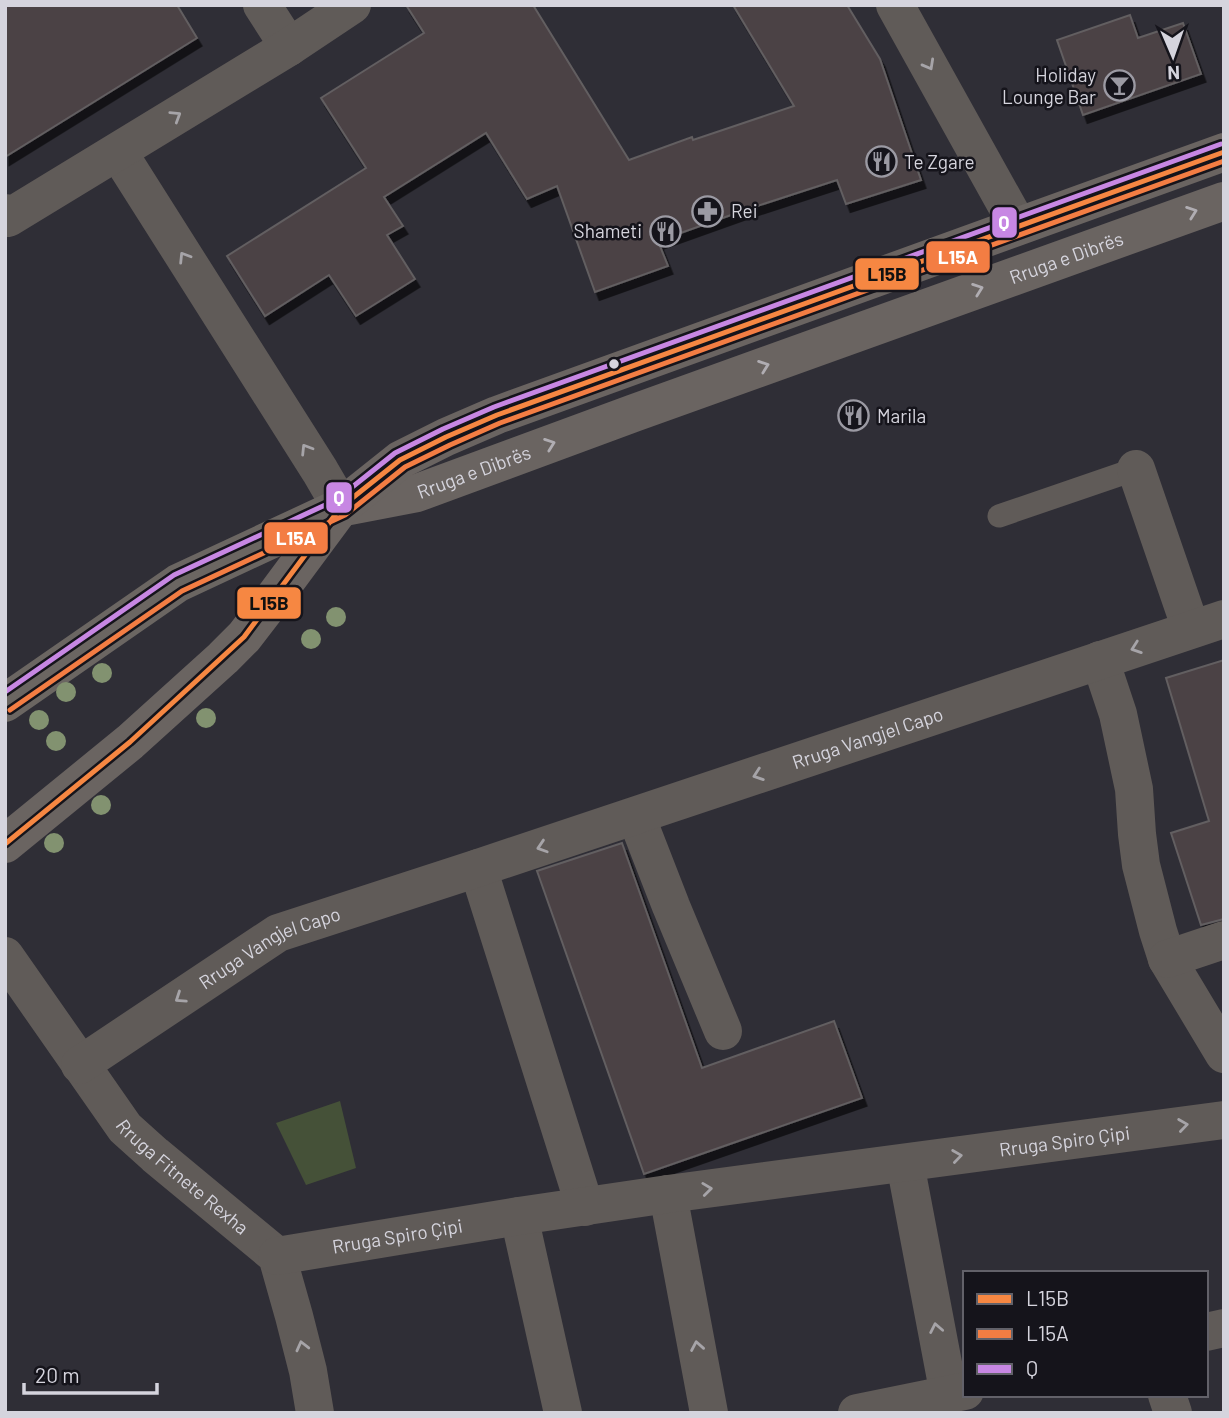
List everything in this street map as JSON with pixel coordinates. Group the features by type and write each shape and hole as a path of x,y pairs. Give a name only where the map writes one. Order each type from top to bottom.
{"main road":[{"name":"Rruga e Dibrës","path":"341,507 400,460 497,415 1224,152"},
{"name":"Rruga e Dibrës","path":"341,507 417,494 1224,201"},
{"path":"5,703 178,583 341,507"},
{"path":"5,844 130,742 223,658 264,611 341,507"}],"street":[{"path":"262,5 289,47"},
{"path":"5,213 8,218 289,47 352,5"},
{"path":"895,5 1018,226"},
{"path":"118,152 341,507"},
{"name":"Rruga Vangjel Capo","path":"80,1065 278,933 478,869 1208,624 1136,469"},
{"path":"1100,660 1118,714 1134,789 1141,865 1158,931 1167,959 1224,1054"},
{"path":"636,816 723,1031"},
{"path":"478,869 585,1207"},
{"path":"1167,959 1224,940"},
{"name":"Rruga Fitnete Rexha","path":"5,956 125,1128 277,1256"},
{"name":"Rruga Spiro Çipi","path":"277,1256 668,1194 1224,1120"},
{"path":"857,1413 957,1393 905,1163"},
{"path":"668,1194 709,1413"},
{"path":"519,1216 563,1413"},
{"path":"277,1256 308,1371 315,1413"}],"lane":[{"name":"Rruga Vangjel Capo","path":"999,516 1136,469"}],"green space":[{"path":"340,1101 356,1168 306,1185 276,1123"}],"building":[{"path":"5,5 177,5 197,38 5,157"},
{"path":"406,5 533,5 629,160 692,137 693,140 794,106 733,5 847,5 880,59 921,180 846,204 837,180 745,210 658,241 668,266 595,292 557,186 527,199 486,133 384,197 403,226 387,235 415,279 356,316 329,275 265,316 227,256 366,168 321,98 424,33"},
{"path":"1130,15 1138,38 1183,23 1201,74 1083,115 1057,40"},
{"path":"1224,660 1224,919 1201,925 1171,833 1209,821 1166,678"},
{"path":"622,843 702,1068 834,1021 862,1098 644,1174 537,871"}],"transit line":[{"name":"Q","path":"5,692 174,575 336,500 395,453 443,429 494,407 1221,144"},
{"name":"L15B","path":"5,844 130,742 244,637 341,507 400,460 497,415 1224,152"},
{"name":"L15A","path":"10,710 182,591 345,515 405,467 450,445 500,423 1224,161"}],"place":[{"name":"Holiday Lounge Bar","path":"1119,86"},
{"name":"Te Zgare","path":"881,162"},
{"name":"Rei","path":"708,211"},
{"name":"Shameti","path":"665,231"},
{"name":"Marila","path":"854,416"}]}
